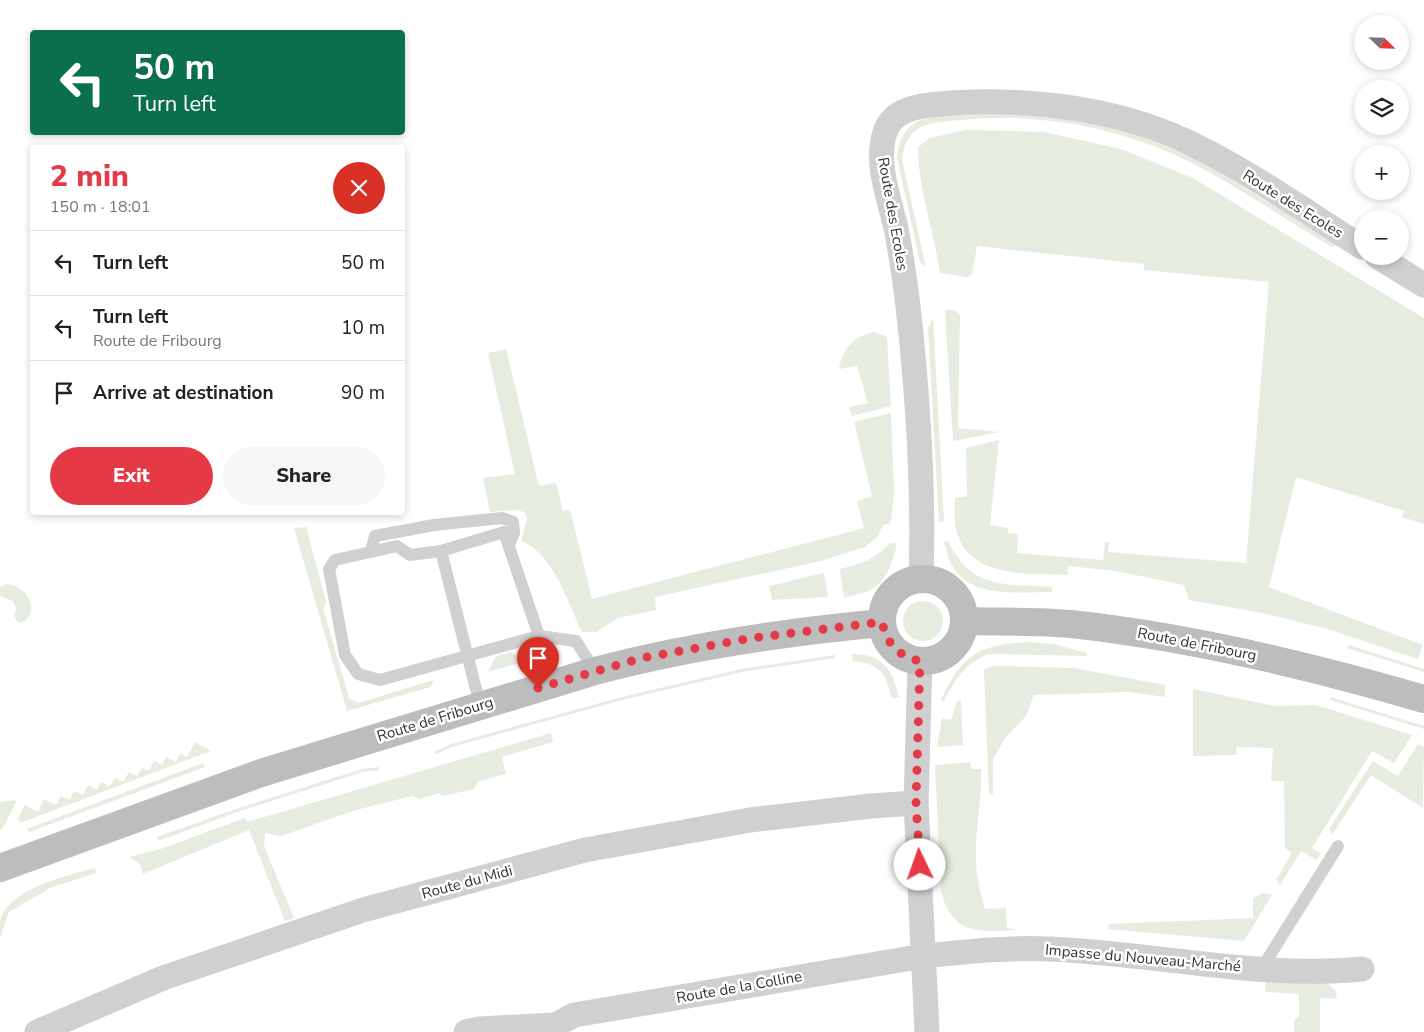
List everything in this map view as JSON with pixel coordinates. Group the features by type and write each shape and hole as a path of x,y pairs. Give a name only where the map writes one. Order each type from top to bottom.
{"main road":[{"path":"921,579 935,581 947,587 957,596 962,608 964,622 962,634 955,646 945,655 933,660 920,661 908,658 894,648 885,634 882,622 883,612 893,593 901,586 921,579"},
{"name":"Route de Fribourg","path":"0,868 261,773 480,704 595,671 642,658 752,638 882,622"},
{"name":"Route de Fribourg","path":"964,622 1069,624 1155,635 1292,664 1424,699"}],"street":[{"name":"Route des Ecoles","path":"921,579 922,502 915,370 899,244 881,156 885,131 898,113 923,105 982,101 1051,105 1128,120 1198,147 1354,242"},
{"path":"1392,265 1424,285"},
{"path":"920,661 916,803 926,1032"},
{"name":"Route du Midi","path":"37,1032 163,978 363,910 585,850 750,820 871,806 916,803"},
{"name":"Impasse du Nouveau-Marché","path":"924,956 1048,948 1262,968 1325,972 1362,969"},
{"name":"Route de la Colline","path":"466,1032 479,1029 555,1028 574,1016 924,956"}],"lane":[{"path":"371,551 374,536 434,525 502,518 513,522 514,533 509,545"},
{"path":"539,636 504,532 441,551 410,555 397,546 371,551 336,560 329,569 345,655 358,674 380,680 539,636 576,641 595,671"},
{"path":"441,551 480,704"},
{"path":"1262,968 1338,846"}],"shaded area":[{"path":"971,112 1049,114 1124,130 1194,157 1335,242 1336,246 1332,247 1245,193 1165,150 1108,131 1079,125 1019,118 989,118 929,124 914,132 905,147 902,159 926,268 920,262 897,158 900,143 905,132 922,119 945,114"},
{"path":"966,130 1044,132 1121,149 1193,178 1424,318 1424,524 1402,517 1404,511 1296,477 1269,587 1423,645 1418,659 1331,630 1263,613 1189,600 1184,585 1116,571 1068,566 1067,575 1017,573 986,565 973,557 963,545 955,525 955,498 967,496 966,448 999,440 990,525 1008,528 1008,533 1018,534 1017,553 1103,560 1105,542 1109,542 1108,552 1246,563 1269,282 1144,270 1144,264 977,246 972,274 967,277 940,273 923,194 918,147 930,138"},
{"path":"945,310 954,310 960,315 958,428 999,432 953,441"},
{"path":"933,318 944,521 939,522 928,328"},
{"path":"874,332 887,337 891,406 852,416 849,407 868,403 857,366 839,369 843,355 850,344 860,337"},
{"path":"506,349 539,486 556,483 563,511 570,510 592,599 864,528 857,501 872,496 854,422 891,413 894,492 891,523 883,525 878,536 865,547 821,561 655,597 656,610 618,618 596,632 582,632 551,567 532,547 521,541 527,519 525,513 519,510 490,512 483,478 515,474 488,353"},
{"path":"306,527 326,602 323,608 349,698 358,703 434,680 430,687 347,711 294,528"},
{"path":"948,541 968,569 979,576 1004,584 1052,587 1052,592 1017,593 992,591 970,583 961,577 952,565 944,542"},
{"path":"890,543 897,543 891,566 881,581 867,591 844,597 840,569 868,560"},
{"path":"824,573 828,597 772,600 769,586"},
{"path":"7,584 16,586 27,596 30,602 30,615 20,623 14,618 16,608 13,601 0,596 0,587"},
{"path":"927,601 934,604 940,610 943,621 942,629 934,638 927,641 919,641 912,638 904,629 903,617 906,610 915,602"},
{"path":"1030,642 1054,644 1087,653 1087,656 988,654 967,667 952,686 944,701 941,700 957,672 975,654 998,646"},
{"path":"1349,645 1424,669 1424,672 1347,648"},
{"path":"511,652 527,661 488,672 496,656"},
{"path":"852,654 879,660 893,678 899,697 892,698 884,676 876,667 863,662 853,661"},
{"path":"835,655 835,658 742,672 622,700 452,747 436,754 434,752 451,744 622,697 741,669"},
{"path":"994,666 1074,668 1165,685 1165,697 1129,692 1034,695 1026,716 1006,737 993,759 993,794 989,794 984,670"},
{"path":"1193,689 1275,706 1316,705 1412,735 1394,763 1372,751 1312,848 1321,853 1316,860 1301,851 1280,885 1276,880 1292,852 1285,849 1284,781 1271,781 1273,748 1237,747 1236,755 1193,756"},
{"path":"1330,697 1424,726 1424,729 1330,700"},
{"path":"961,700 963,745 937,747 942,718 951,720 957,701"},
{"path":"551,733 553,742 502,757 506,774 479,781 474,789 442,796 440,793 419,799 412,796 356,810 281,836 265,833 264,846 294,918 285,921 249,830 143,874 139,863 129,857 161,849 245,818 247,822"},
{"path":"195,742 211,751 20,823 18,818 25,805 38,812 44,799 56,805 61,796 70,800 74,791 83,795 88,785 97,790 101,782 110,786 115,778 123,782 129,772 137,776 142,768 149,771 154,761 162,765 166,757 176,762 180,754 187,757"},
{"path":"1418,744 1424,747 1423,808 1371,775 1332,835 1329,829 1373,761 1398,776"},
{"path":"970,762 971,769 981,769 976,863 985,909 1006,908 1007,928 1017,930 990,931 969,928 952,916 941,892 935,765"},
{"path":"203,763 205,767 29,832 27,829"},
{"path":"379,767 379,770 363,772 243,810 158,841 157,837 242,807 362,769"},
{"path":"15,800 16,802 2,830 0,830 0,802"},
{"path":"95,868 96,873 50,888 9,912 0,937 0,922 5,910 14,900 40,885"},
{"path":"1262,893 1272,895 1244,941 1108,929 1109,924 1253,918 1253,898"},
{"path":"1266,975 1326,982 1335,990 1337,999 1320,998 1320,1032 1294,1032 1294,1021 1299,1016 1299,994 1265,992"}],"route":[{"path":"538,688 642,658 752,638 882,622 890,644 908,658 920,661 916,803 920,865"}]}
